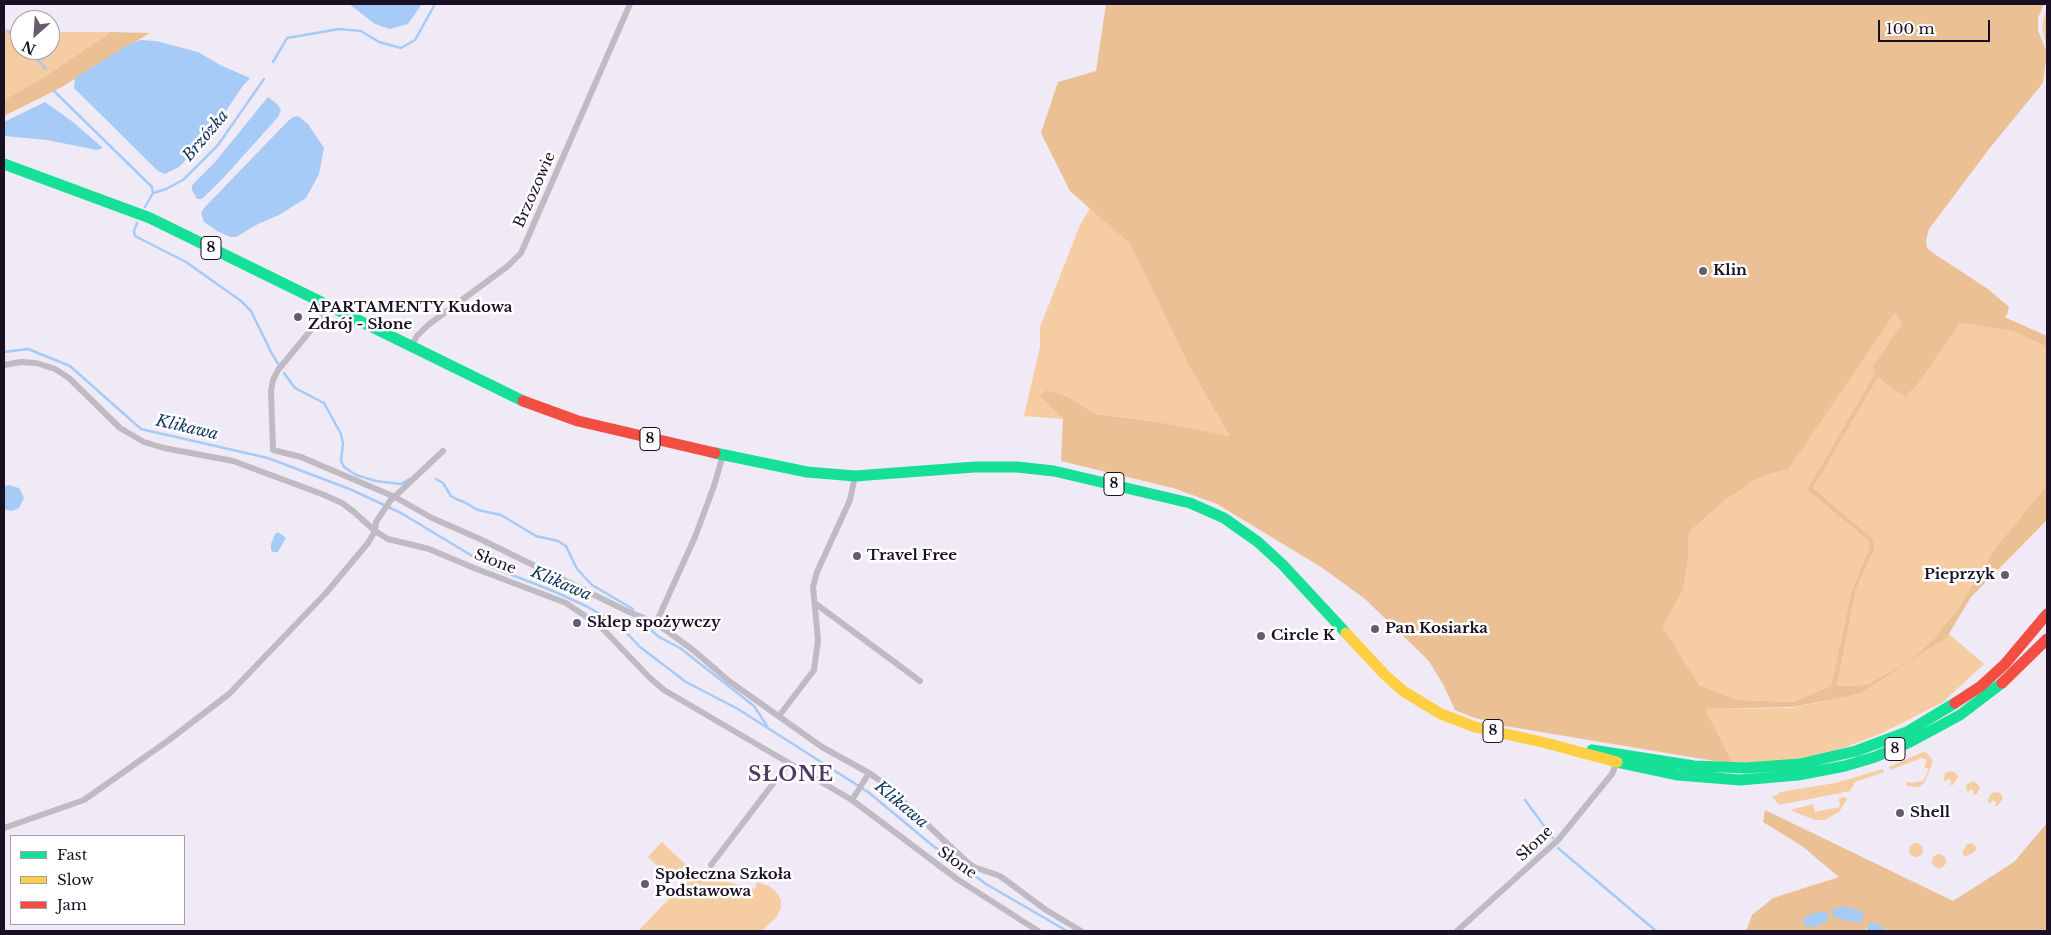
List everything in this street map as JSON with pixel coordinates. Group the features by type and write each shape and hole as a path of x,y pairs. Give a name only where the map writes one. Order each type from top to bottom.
{"highway":[{"name":"8","path":"4,164 150,218 506,393 562,416 608,429 801,471 855,476 975,467 1030,468 1054,471 1166,496 1199,506 1232,523 1258,542 1283,566 1375,665 1412,698 1441,714 1470,725 1618,758 1678,775 1740,780 1798,775 1853,764 1910,742 1960,715 2002,683 2047,639"},
{"name":"8","path":"1618,758 1694,766 1746,768 1800,764 1856,751 1906,732 1968,696 2004,664 2047,614"}],"street":[{"name":"Brzozowie","path":"411,346 417,336 428,325 508,266 521,254 630,4"},
{"path":"330,307 278,370 273,380 271,391 273,450 301,458 393,499 480,539 627,612 656,623 693,650 729,681 822,747 869,773 928,824 967,862 974,867 1000,876 1046,910 1081,931"},
{"name":"Słone","path":"4,365 21,362 36,363 55,369 69,378 120,428 144,442 164,448 218,457 248,467 342,503 375,531 388,539 444,554 474,568 566,603 600,626 664,690 852,800 957,880 1038,931"},
{"path":"4,828 84,800 209,710 246,677 309,612 357,556 375,531 380,516 393,499 443,452"},
{"path":"656,623 695,537 714,486 723,455"},
{"path":"779,716 814,670 818,640 813,587 816,572 850,500 855,476"},
{"path":"816,604 920,681"},
{"name":"Słone","path":"1457,931 1558,840 1612,774 1618,758"},
{"path":"711,865 788,764"},
{"path":"852,800 869,773"}],"shaded area":[{"path":"1106,4 2044,4 2038,18 2038,30 2047,53 2043,83 1989,149 1929,229 1926,240 1927,248 1933,253 1988,289 2009,307 2007,315 2004,317 2047,336 2047,347 2013,331 1960,323 1918,384 1905,397 1878,377 1813,488 1872,538 1875,547 1856,589 1837,686 1867,685 1909,661 1934,639 1959,607 1994,550 2047,485 2047,520 1971,597 1947,637 1860,694 1793,707 1705,709 1733,764 1505,726 1455,710 1444,686 1428,660 1365,599 1321,567 1217,504 1173,488 1061,461 1063,419 1040,396 1046,390 1069,397 1095,414 1152,421 1229,436 1189,366 1130,244 1070,191 1041,133 1058,82 1096,71","holes":["1895,313 1902,323 1872,368 1875,373 1807,490 1869,541 1869,549 1852,590 1831,686 1793,702 1738,700 1699,685 1663,627 1683,590 1688,560 1689,532 1724,501 1760,477 1789,468"]},
{"path":"2047,6 2047,52 2042,26"},
{"path":"4,29 10,30 10,60 60,60 60,32 111,32 44,77 4,100"},
{"path":"111,32 150,33 62,87 4,116 4,100 44,77"},
{"path":"1090,208 1130,244 1189,366 1229,437 1152,421 1095,414 1069,397 1046,390 1040,396 1063,419 1024,416 1040,347 1040,327 1080,225"},
{"path":"1895,313 1902,323 1872,368 1875,373 1807,490 1869,541 1869,549 1852,590 1831,686 1793,702 1738,700 1699,685 1663,627 1683,590 1688,560 1689,532 1724,501 1760,477 1789,467"},
{"path":"1960,323 2013,331 2047,347 2047,485 1994,550 1959,607 1934,639 1909,661 1867,685 1837,686 1856,589 1875,547 1872,538 1813,488 1878,376 1905,397 1918,384"},
{"path":"1949,634 1984,664 1943,702 1882,733 1833,752 1778,762 1733,764 1704,709 1791,708 1860,694"},
{"path":"1925,751 1932,759 1932,765 1924,783 1919,787 1907,786 1906,781 1910,783 1923,781 1929,769 1924,767 1927,760 1922,758 1890,770 1889,767"},
{"path":"1883,769 1884,772 1855,782 1850,791 1779,805 1772,796 1776,796 1780,792 1835,783"},
{"path":"1949,771 1955,772 1958,777 1953,785 1950,785 1951,781 1947,779 1945,783 1944,780 1945,773"},
{"path":"1974,781 1980,787 1977,794 1972,795 1974,791 1970,789 1968,793 1966,787 1967,784"},
{"path":"1994,792 2000,793 2003,798 1998,806 1995,806 1996,802 1993,800 1990,804 1988,801 1990,795"},
{"path":"1845,797 1847,799 1839,812 1825,820 1815,820 1790,810 1813,804 1815,812 1840,807 1839,798"},
{"path":"1765,810 1953,901 2014,862 2047,823 2047,931 1887,931 1886,929 1866,928 1866,931 1746,931 1752,915 1773,898 1839,877 1802,846 1763,822"},
{"path":"662,842 686,865 672,880 648,857"},
{"path":"1916,843 1921,845 1923,850 1921,855 1916,857 1911,855 1909,850 1911,845"},
{"path":"1972,843 1977,848 1973,853 1965,857 1963,851 1967,844"},
{"path":"1939,854 1944,856 1946,861 1944,866 1939,868 1934,866 1932,861 1934,856"},
{"path":"694,873 755,889 757,882 769,886 777,893 781,900 781,908 776,918 761,931 638,931"}],"water":[{"path":"349,4 422,4 408,24 390,29 375,24"},
{"path":"140,40 156,41 198,52 220,65 250,78 211,133 179,167 165,174 158,171 74,88 75,78 128,45"},
{"path":"268,97 281,110 278,117 227,174 202,199 197,199 192,190 192,185 215,162"},
{"path":"45,102 73,122 103,148 97,150 47,140 4,136 4,122"},
{"path":"298,116 308,124 324,148 319,174 306,198 279,215 258,224 236,237 230,237 217,231 204,222 201,213 204,208 287,122 293,117"},
{"path":"8,485 19,488 24,498 19,508 12,511 4,509 4,487"},
{"path":"278,532 286,538 278,552 273,552 271,544 275,534"},
{"path":"1845,906 1861,911 1864,918 1859,923 1836,918 1832,914 1833,909"},
{"path":"1823,911 1829,915 1828,920 1816,927 1805,926 1803,920 1808,915"},
{"path":"1869,923 1877,923 1887,931 1866,931"}],"waterway":[{"name":"Brzózka","path":"273,62 287,38 339,29 361,31 379,42 401,48 415,40 435,4"},
{"path":"38,60 46,69"},
{"name":"Brzózka","path":"153,193 183,180 218,145 264,79"},
{"path":"54,91 152,187 153,193 145,207"},
{"path":"137,223 134,231 135,236 186,262 241,301 251,311 279,365"},
{"name":"Klikawa","path":"4,352 28,349 70,366 141,429 268,458 352,490 401,513 489,566 588,607 620,626 640,647 686,682 738,709 868,792 932,845 986,884 1067,931"},
{"path":"284,373 295,388 324,403 341,434 343,444 341,461 344,467 356,475 376,481 401,484 409,479"},
{"path":"436,479 443,483 451,496 456,499 478,510 501,515 536,536 558,541 566,546 577,569 592,585 633,609"},
{"path":"637,618 659,637 680,648 754,706 767,726"},
{"path":"1525,800 1553,838"},
{"path":"1558,848 1656,931"}],"traffic: fast":[{"path":"4,164 150,218 523,401"},
{"path":"715,453 807,472 855,476 975,467 1017,467 1054,471 1190,503 1224,518 1258,542 1283,565 1346,633"},
{"path":"1617,762 1678,775 1740,780 1798,775 1845,766 1875,757 1910,742 1960,715 2002,683"},
{"path":"1592,750 1694,766 1746,768 1800,764 1856,751 1907,732 1955,703"}],"traffic: slow":[{"path":"1346,633 1384,674 1403,691 1441,714 1475,727 1617,762"}],"traffic: jam":[{"path":"523,401 578,421 715,453"},
{"path":"1955,703 1981,686 2005,664 2047,614"},
{"path":"2002,683 2047,639"}],"place":[{"name":"Klin","path":"1703,271"},
{"name":"APARTAMENTY Kudowa Zdrój - Słone","path":"298,317"},
{"name":"Travel Free","path":"857,556"},
{"name":"Pieprzyk","path":"2005,575"},
{"name":"Sklep spożywczy","path":"577,623"},
{"name":"Pan Kosiarka","path":"1375,629"},
{"name":"Circle K","path":"1261,636"},
{"name":"Shell","path":"1900,813"},
{"name":"Społeczna Szkoła Podstawowa","path":"645,884"}],"district":[{"name":"SŁONE","path":"791,775"}]}
